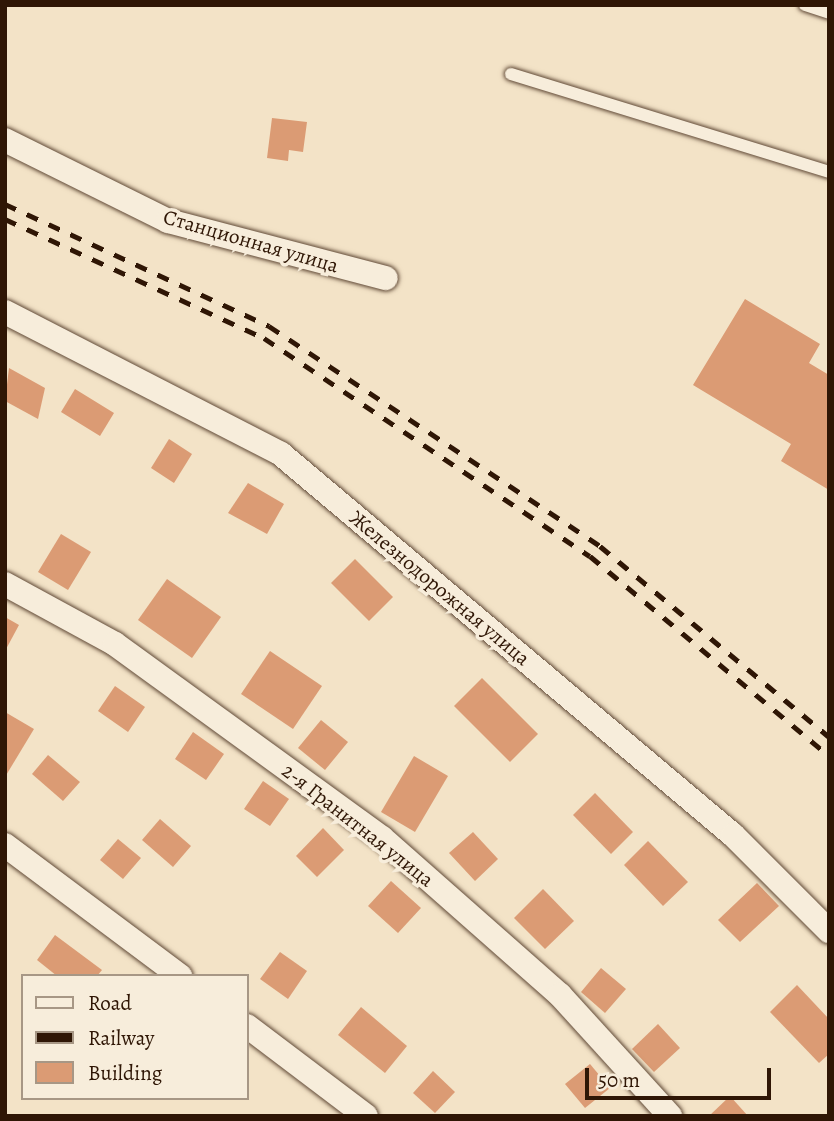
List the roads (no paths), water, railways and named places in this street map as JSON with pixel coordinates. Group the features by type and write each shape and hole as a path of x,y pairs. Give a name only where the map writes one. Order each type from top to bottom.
{"street":[{"name":"Станционная улица","path":"5,140 168,221 386,278"},
{"name":"Железнодорожная улица","path":"5,312 281,454 733,835 829,931"},
{"name":"2-я Гранитная улица","path":"5,584 115,644 382,838 560,995 670,1116"},
{"path":"5,845 177,974"},
{"path":"248,1027 366,1116"}],"lane":[{"path":"805,5 829,13"},
{"path":"511,74 829,172"}],"railway":[{"path":"5,204 269,326 600,546 829,737"},
{"path":"5,219 264,338 590,556 829,756"}]}
